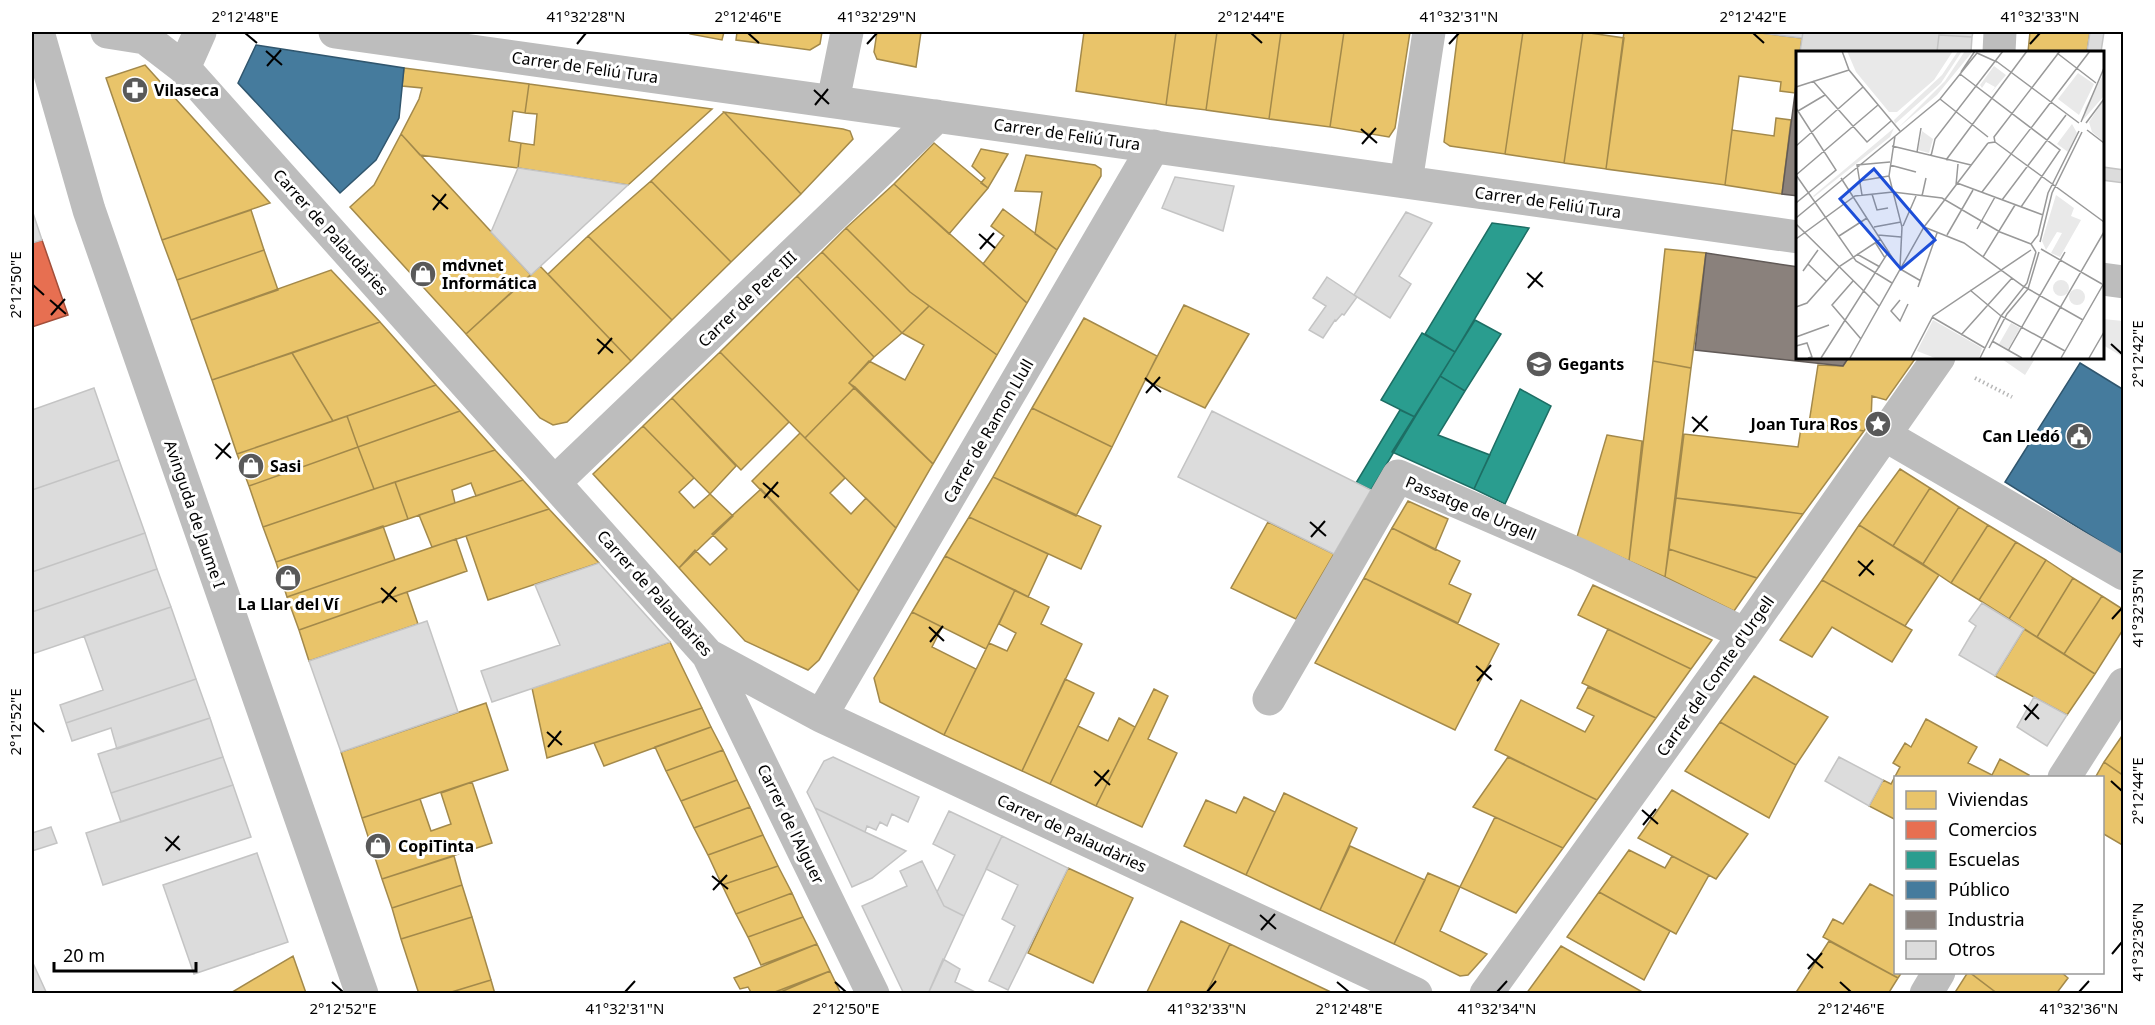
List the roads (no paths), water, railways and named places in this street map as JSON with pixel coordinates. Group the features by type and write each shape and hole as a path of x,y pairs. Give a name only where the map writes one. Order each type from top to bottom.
{"street":[{"name":"Avinguda de Jaume I","path":"38,32 89,210 362,993"},
{"name":"Carrer de Palaudàries","path":"107,32 146,38 184,68 708,655 821,716 1416,993"},
{"path":"184,68 200,32"},
{"name":"Carrer de Feliú Tura","path":"335,32 491,43 833,101 1796,237"},
{"path":"833,101 847,32"},
{"path":"1406,182 1429,32"},
{"path":"1999,51 2000,32"},
{"name":"Carrer de Pere III","path":"555,482 937,116"},
{"name":"Carrer de Ramon Llull","path":"821,716 1154,146"},
{"path":"2104,279 2124,282"},
{"name":"Carrer del Comte d'Urgell","path":"1486,993 1746,634 1883,434 1938,358"},
{"path":"1883,434 2124,574"},
{"name":"Passatge de Urgell","path":"1269,699 1398,476 1580,555 1746,634"},
{"name":"Carrer de l'Alguer","path":"708,655 873,993"},
{"path":"2065,776 2124,684"},
{"path":"1926,993 1938,974"}],"place":[{"name":"Vilaseca","path":"135,90"},
{"name":"mdvnet Informática","path":"423,274"},
{"name":"Gegants","path":"1539,364"},
{"name":"Joan Tura Ros","path":"1878,424"},
{"name":"Can Lledó","path":"2079,436"},
{"name":"Sasi","path":"251,466"},
{"name":"La Llar del Ví","path":"288,578"},
{"name":"CopiTinta","path":"378,846"}]}
